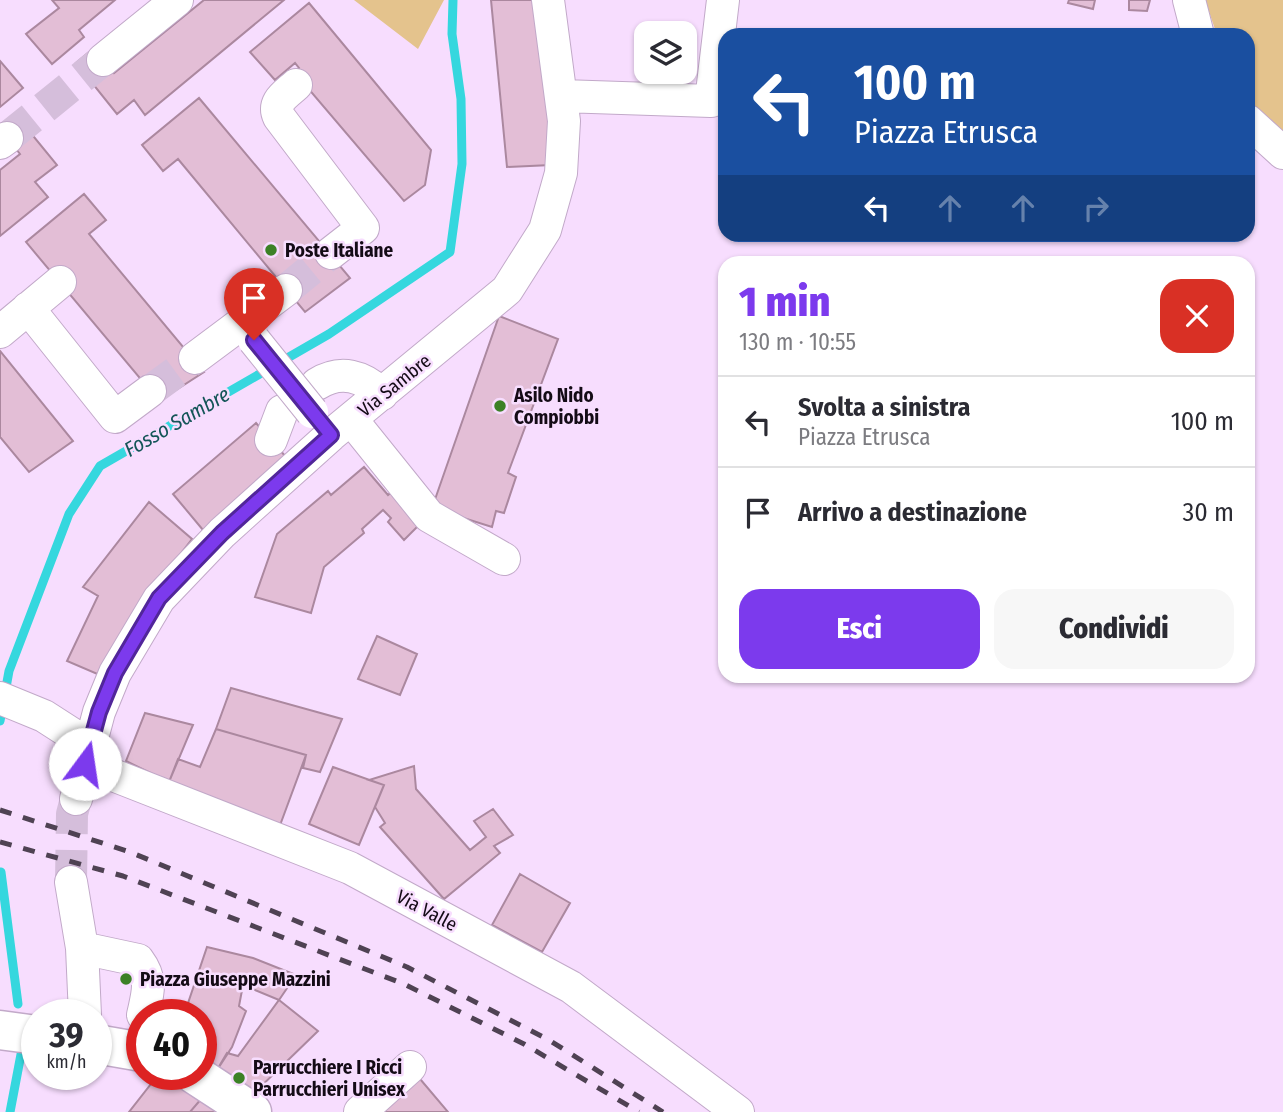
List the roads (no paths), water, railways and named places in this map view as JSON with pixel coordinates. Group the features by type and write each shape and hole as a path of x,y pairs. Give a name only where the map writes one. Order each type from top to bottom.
{"main road":[{"path":"0,1030 21,1033"},
{"path":"217,1089 252,1112"}],"street":[{"path":"103,60 177,0"},
{"name":"Via Sambre","path":"76,799 99,712 115,673 159,598 222,533 319,412 382,394 508,290 545,230 561,173 564,121 548,0"},
{"path":"720,28 723,0"},
{"path":"1189,0 1196,28"},
{"path":"562,96 711,101 718,42"},
{"path":"296,85 279,99 276,112 363,228 331,253"},
{"path":"1255,127 1283,153"},
{"path":"0,332 60,282"},
{"path":"195,359 248,332 286,290"},
{"path":"28,308 115,417 150,391"},
{"path":"248,332 319,412 429,516 504,559"},
{"path":"271,440 319,412 341,376 354,376 369,382 382,394"},
{"name":"Via Valle","path":"14,704 44,716 87,754 350,868 571,987 738,1112"},
{"path":"71,882 82,948 84,999"},
{"path":"82,948 138,960 148,973 146,999"},
{"path":"360,1112 410,1067"}],"waterway":[{"name":"Fosso Sambre","path":"0,721 9,671 69,514 100,466 329,334 450,252 462,164 461,99 452,34 453,0"},
{"name":"Fosso Sambre","path":"1,872 18,1004"},
{"name":"Fosso Sambre","path":"10,1112 21,1054"}],"tunnel":[{"path":"7,138 103,60"},
{"path":"286,290 331,253"},
{"path":"150,391 195,358"},
{"path":"71,882 72,814 76,799"}],"railway":[{"path":"0,810 130,852 407,967 549,1040 663,1112"},
{"path":"0,842 123,876 404,984 524,1044 639,1112"}],"place":[{"name":"Poste Italiane","path":"271,250"},
{"name":"Asilo Nido Compiobbi","path":"500,406"},
{"name":"Piazza Giuseppe Mazzini","path":"126,979"},
{"name":"Parrucchiere I Ricci Parrucchieri Unisex","path":"239,1078"}]}
